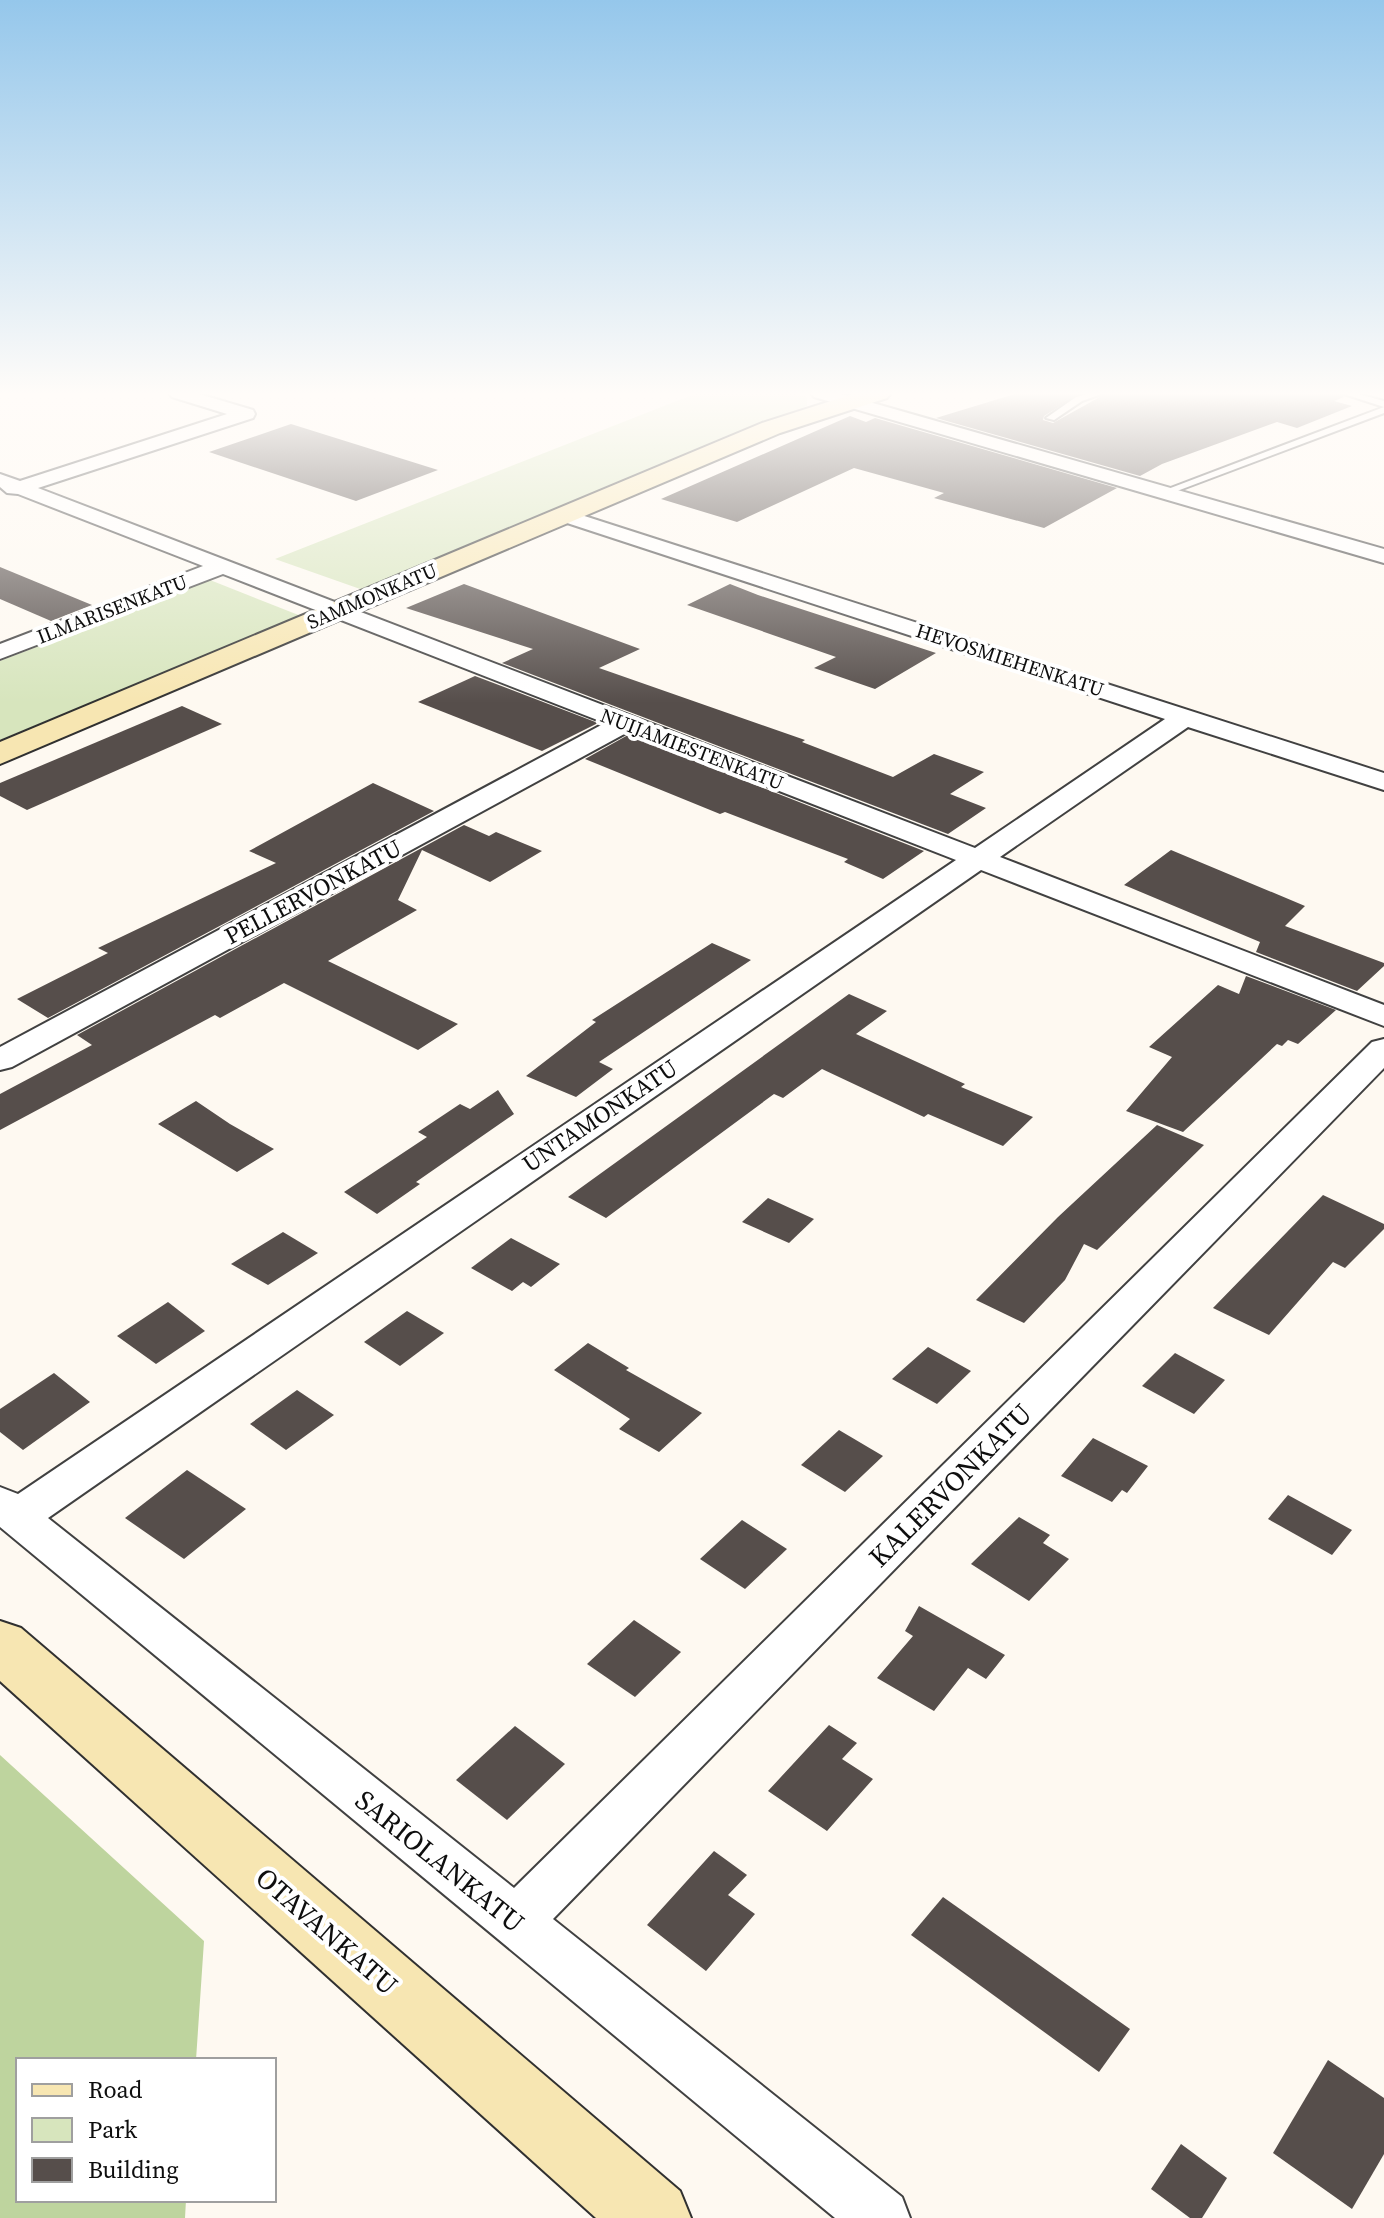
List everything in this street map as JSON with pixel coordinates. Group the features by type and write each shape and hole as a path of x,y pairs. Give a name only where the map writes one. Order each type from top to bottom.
{"street":[{"name":"NUIJAMIESTENKATU","path":"33,497 339,609 625,723 1384,1016"},
{"name":"SAMMONKATU","path":"0,754 611,497"},
{"path":"1180,497 1384,556"},
{"name":"HEVOSMIEHENKATU","path":"565,516 1384,782"},
{"name":"ILMARISENKATU","path":"0,652 224,566"},
{"name":"UNTAMONKATU","path":"8,1510 1185,717"},
{"name":"PELLERVONKATU","path":"0,1060 625,723"},
{"name":"KALERVONKATU","path":"515,1922 1384,1049"},
{"name":"SARIOLANKATU","path":"8,1510 881,2218"},
{"name":"OTAVANKATU","path":"0,1645 653,2218"}],"green space":[{"path":"434,497 589,497 363,590 275,559"},
{"path":"210,580 301,616 0,740 0,661"},
{"path":"0,1755 204,1941 196,2058 16,2058 16,2202 186,2202 185,2218 0,2218"}],"building":[{"path":"343,497 368,497 356,501"},
{"path":"667,497 792,497 737,522 661,499"},
{"path":"937,497 1101,497 1044,528 934,498"},
{"path":"0,567 92,605 51,621 0,599"},
{"path":"464,584 640,649 599,668 805,740 802,742 893,777 934,754 984,772 950,794 986,808 948,834 502,663 533,649 406,608"},
{"path":"730,584 936,653 875,689 814,668 836,657 687,605"},
{"path":"475,676 598,723 542,751 418,702"},
{"path":"182,706 222,724 27,810 0,796 0,783"},
{"path":"628,735 924,851 883,879 844,862 848,859 725,812 720,814 585,759"},
{"path":"373,783 434,811 48,1018 17,999 108,953 98,948 276,863 249,851"},
{"path":"464,825 489,836 496,832 542,851 490,882 422,850 398,900 417,910 328,961 458,1024 418,1050 284,983 220,1018 215,1015 0,1130 0,1094 92,1045 77,1035"},
{"path":"1171,850 1305,906 1285,926 1384,963 1384,966 1357,991 1256,952 1260,942 1124,885"},
{"path":"712,943 751,960 599,1062 613,1069 576,1097 526,1076 596,1022 592,1020"},
{"path":"1246,976 1336,1010 1298,1044 1288,1040 1282,1046 1277,1044 1183,1132 1126,1111 1172,1057 1149,1047 1218,985 1239,994"},
{"path":"849,994 887,1011 856,1034 965,1084 961,1087 1033,1117 1003,1146 928,1114 924,1117 822,1069 783,1098 774,1094 606,1218 568,1197"},
{"path":"498,1090 514,1114 416,1182 420,1184 377,1214 344,1192 427,1137 418,1132 460,1104 470,1109"},
{"path":"196,1101 274,1149 237,1172 158,1124"},
{"path":"1157,1125 1204,1145 1097,1250 1084,1244 1065,1280 1024,1323 976,1300 1058,1217"},
{"path":"1323,1195 1384,1224 1384,1229 1345,1268 1333,1262 1269,1335 1213,1308"},
{"path":"768,1198 814,1219 789,1243 742,1222"},
{"path":"283,1232 318,1253 268,1285 231,1264"},
{"path":"511,1238 560,1264 531,1287 523,1282 512,1291 471,1268"},
{"path":"168,1302 205,1331 156,1364 117,1336"},
{"path":"407,1311 444,1333 400,1366 364,1342"},
{"path":"588,1343 629,1368 626,1370 702,1413 659,1452 619,1429 630,1419 554,1370"},
{"path":"928,1347 971,1371 937,1404 892,1379"},
{"path":"1175,1353 1225,1380 1194,1414 1142,1386"},
{"path":"54,1373 90,1402 23,1450 0,1432 0,1409"},
{"path":"297,1390 334,1415 286,1450 250,1424"},
{"path":"839,1430 883,1456 845,1492 801,1465"},
{"path":"1093,1438 1148,1466 1127,1493 1122,1490 1112,1502 1061,1476"},
{"path":"187,1470 246,1509 184,1559 125,1518"},
{"path":"1288,1495 1352,1530 1332,1555 1268,1519"},
{"path":"1019,1517 1050,1535 1043,1543 1069,1559 1029,1601 971,1564"},
{"path":"742,1520 787,1549 745,1589 700,1559"},
{"path":"919,1606 1005,1655 986,1679 968,1668 934,1711 877,1678 913,1636 905,1631"},
{"path":"634,1620 681,1652 635,1697 587,1664"},
{"path":"829,1725 857,1743 842,1759 873,1779 827,1831 768,1791"},
{"path":"515,1726 565,1764 507,1820 456,1780"},
{"path":"714,1851 747,1875 728,1895 755,1914 706,1971 647,1925"},
{"path":"943,1897 1130,2029 1099,2072 911,1935"},
{"path":"1328,2060 1384,2098 1384,2154 1352,2209 1273,2153"},
{"path":"1181,2144 1227,2178 1202,2218 1190,2218 1151,2189"}]}
